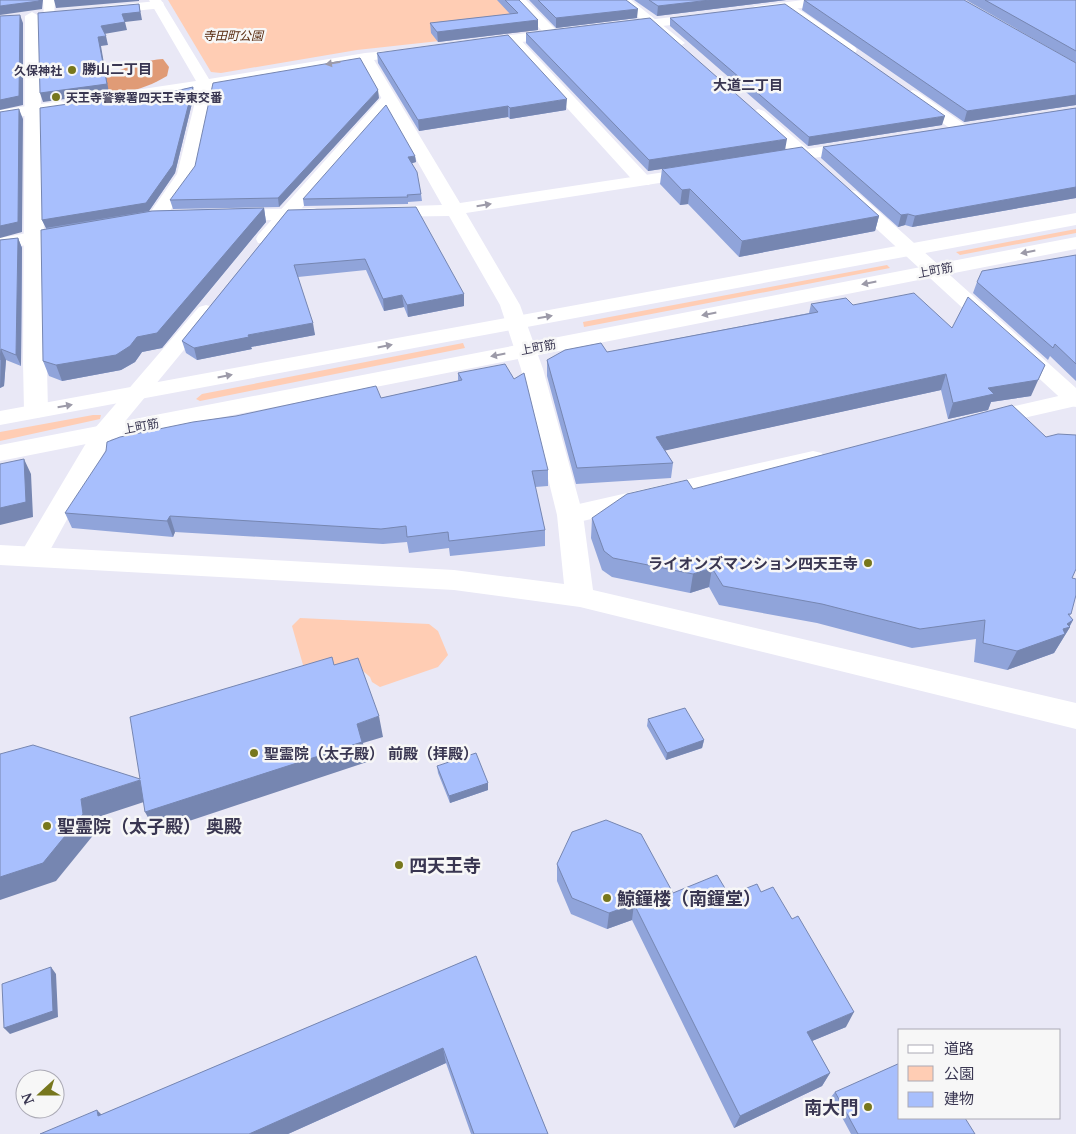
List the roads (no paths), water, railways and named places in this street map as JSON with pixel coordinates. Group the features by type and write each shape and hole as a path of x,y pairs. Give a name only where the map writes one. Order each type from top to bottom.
{"street":[{"path":"36,411 32,238 34,110 39,16 49,0"},
{"path":"520,0 553,35"},
{"path":"623,0 655,23 692,56"},
{"path":"740,13 832,0"},
{"path":"89,11 157,3 206,86 186,174 156,217"},
{"path":"788,6 859,56"},
{"path":"608,28 720,15"},
{"path":"472,44 581,31"},
{"path":"512,39 643,181"},
{"path":"91,102 206,86 365,57 424,50"},
{"path":"365,57 510,305 517,322 570,514 580,596"},
{"path":"898,84 961,129"},
{"path":"255,252 285,214 388,99"},
{"path":"744,102 912,250 1076,400"},
{"path":"0,115 72,104"},
{"path":"942,132 980,126"},
{"path":"757,162 873,143"},
{"path":"364,212 453,210 719,169"},
{"path":"206,216 335,213"},
{"path":"137,220 156,217 176,217"},
{"name":"上町筋","path":"0,418 1076,219"},
{"path":"0,244 80,230"},
{"name":"上町筋","path":"0,453 1076,243"},
{"path":"34,556 103,433 140,392 218,297"},
{"path":"959,426 1076,400"},
{"path":"570,514 832,455"},
{"path":"0,555 454,580 580,596 1076,716"}],"place":[{"name":"久保神社","path":"72,70"},
{"name":"天王寺警察署四天王寺東交番","path":"56,97"},
{"name":"ライオンズマンション四天王寺","path":"868,563"},
{"name":"聖霊院（太子殿） 前殿（拝殿）","path":"254,753"},
{"name":"聖霊院（太子殿） 奥殿","path":"47,826"},
{"name":"四天王寺","path":"399,865"},
{"name":"鯨鐘楼（南鐘堂）","path":"607,898"},
{"name":"南大門","path":"868,1107"}],"district":[{"name":"勝山二丁目","path":"117,68"},
{"name":"大道二丁目","path":"748,84"}],"park label":[{"name":"寺田町公園","path":"233,35"}]}
